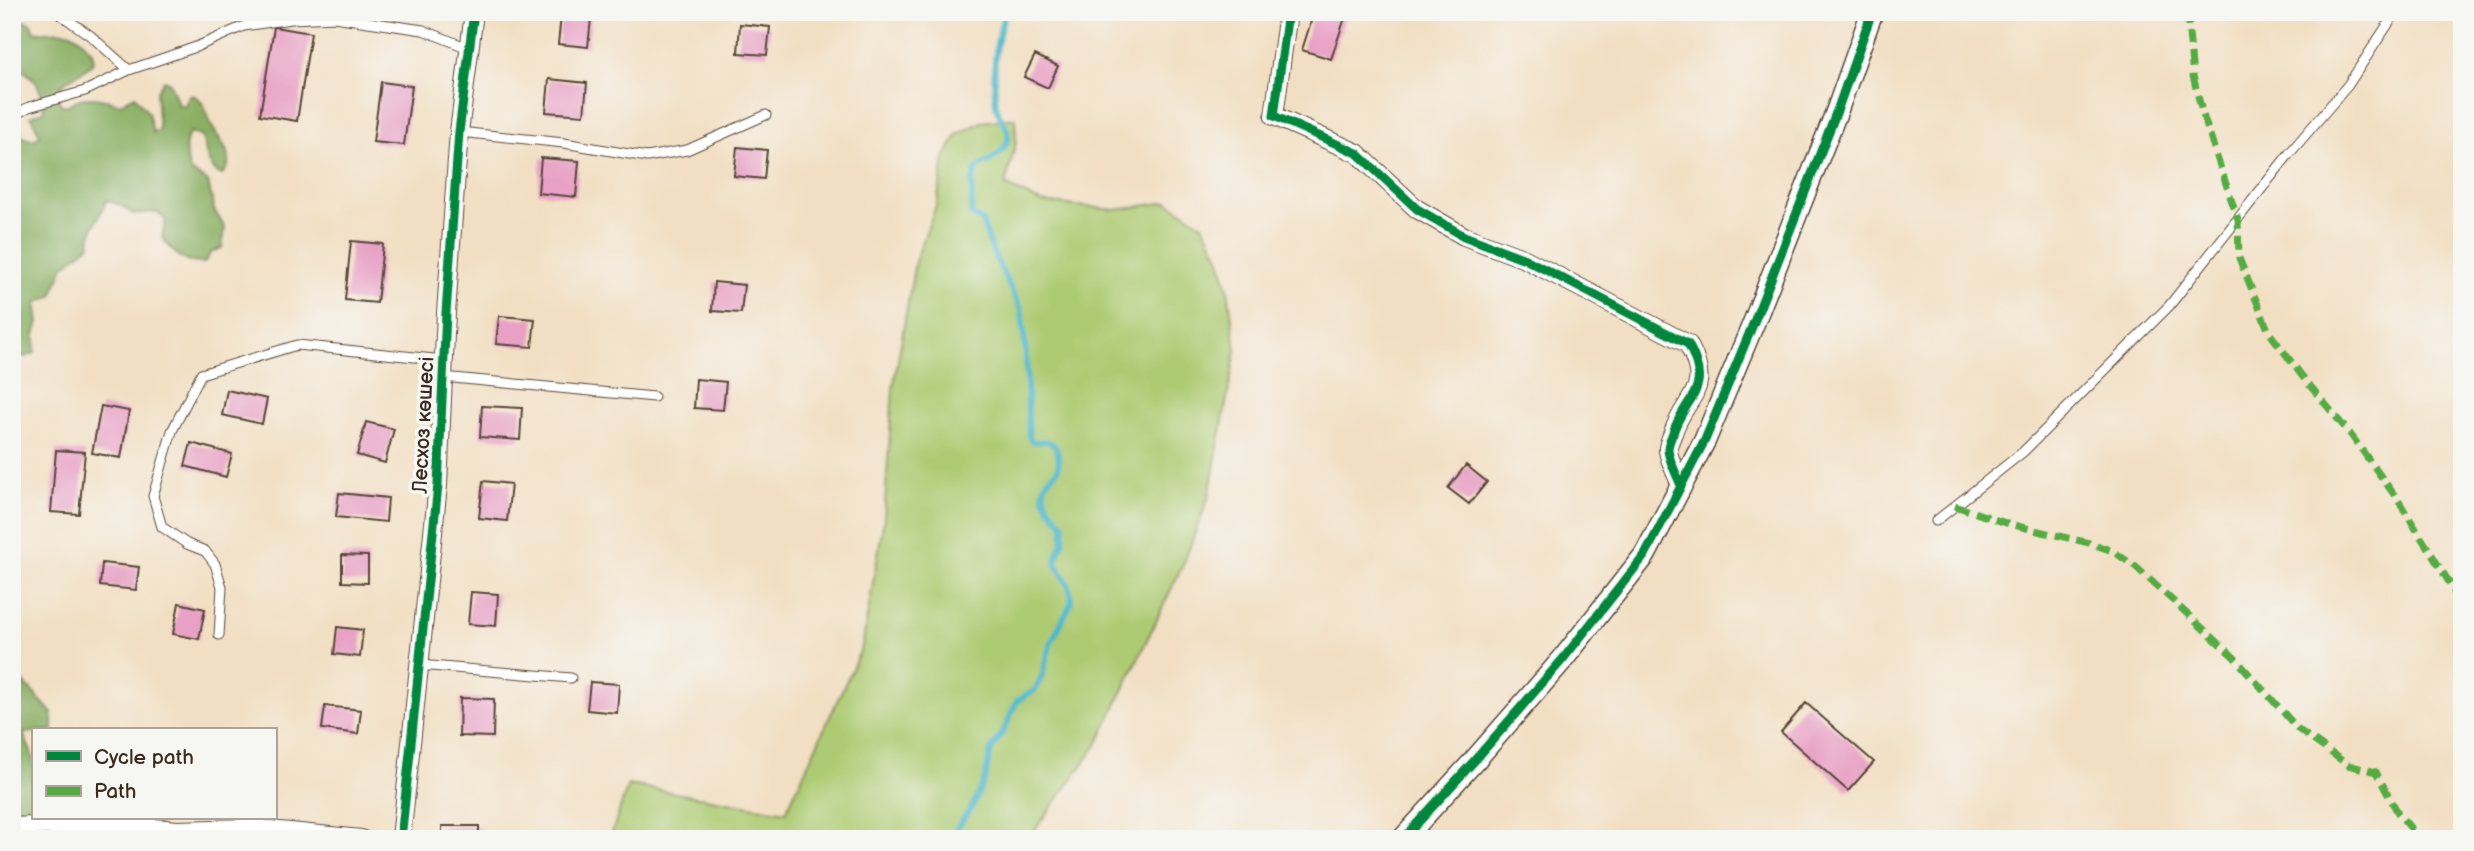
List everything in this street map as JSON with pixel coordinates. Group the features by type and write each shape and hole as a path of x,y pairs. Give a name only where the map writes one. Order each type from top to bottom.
{"street":[{"name":"Лесхоз көшесі","path":"401,839 438,485 459,132 474,12"},
{"path":"1288,12 1274,116 1357,153 1417,209 1464,236 1525,259 1688,344 1696,359 1699,380 1693,398 1675,425 1668,449 1681,485"},
{"path":"1403,839 1554,669 1645,555 1704,440 1754,322 1838,108 1872,12"},
{"path":"12,827 97,823 177,830 249,828 361,839"}],"lane":[{"path":"57,12 129,70"},
{"path":"1936,521 2023,452 2169,306 2289,154 2348,85 2396,12"},
{"path":"12,116 29,107 85,91 129,70 196,47 244,26 332,15 423,30 468,48"},
{"path":"459,132 647,157 687,150 766,115"},
{"path":"219,635 222,587 215,564 205,551 187,544 162,527 153,496 172,431 201,374 297,345 444,369 654,397"},
{"path":"419,665 571,678"}],"green space":[{"path":"25,21 31,24 34,31 71,33 91,51 93,57 88,67 60,88 60,104 66,106 80,99 92,98 120,104 135,96 148,113 153,133 159,130 156,92 164,80 170,83 178,104 184,107 190,95 202,102 211,125 226,150 229,162 222,175 213,169 202,137 190,132 185,147 190,171 208,182 214,210 225,228 222,248 211,252 204,263 191,262 175,253 162,237 166,220 157,212 133,214 107,200 93,228 89,246 64,266 52,296 36,303 39,322 35,335 35,353 25,357 12,351 12,331 16,328 12,294 12,123 20,127 22,137 34,140 40,135 31,116 44,111 42,97 34,80 18,68 12,70 12,29"},
{"path":"1015,118 1016,142 1005,185 1040,202 1115,210 1168,202 1203,225 1219,256 1228,289 1236,350 1209,496 1184,562 1097,745 1028,839 610,839 628,785 786,812 862,647 884,519 893,389 915,262 937,203 945,158 957,135 981,122"},
{"path":"12,670 52,713 53,728 32,728 32,732 23,733 32,755 32,820 58,820 62,834 69,839 12,839"},
{"path":"117,820 157,820 160,839 85,839 89,838 97,826 109,828 114,837 121,831"}],"building":[{"path":"1314,12 1347,12 1331,59 1302,50"},
{"path":"561,16 591,18 588,47 558,44"},
{"path":"740,24 770,27 767,55 738,53"},
{"path":"274,27 311,33 297,121 260,115"},
{"path":"1035,55 1058,66 1048,88 1024,77"},
{"path":"549,79 587,83 584,115 546,112"},
{"path":"381,82 412,86 404,145 373,142"},
{"path":"737,147 767,150 764,179 734,176"},
{"path":"541,158 579,161 576,197 538,193"},
{"path":"351,241 383,244 377,303 345,300"},
{"path":"714,282 744,285 741,313 712,311"},
{"path":"499,316 535,319 532,347 496,344"},
{"path":"696,379 726,382 723,410 694,408"},
{"path":"227,390 267,399 262,424 222,415"},
{"path":"101,406 129,411 121,458 92,453"},
{"path":"482,406 522,408 520,440 480,437"},
{"path":"366,422 394,429 385,463 357,455"},
{"path":"191,443 232,454 226,477 185,466"},
{"path":"56,450 85,452 79,514 51,512"},
{"path":"1466,465 1487,482 1469,504 1448,488"},
{"path":"483,481 511,484 507,521 479,518"},
{"path":"339,493 388,498 386,522 336,517"},
{"path":"342,555 368,556 368,583 342,582"},
{"path":"102,563 139,567 136,590 100,586"},
{"path":"471,592 498,594 496,626 468,624"},
{"path":"179,603 205,609 199,639 173,634"},
{"path":"337,627 363,630 360,657 334,654"},
{"path":"590,682 619,684 617,713 587,710"},
{"path":"460,698 494,699 493,737 459,736"},
{"path":"1806,703 1874,762 1848,791 1781,732"},
{"path":"325,706 361,710 358,734 322,729"},
{"path":"442,826 479,826 479,839 442,839"}],"waterway":[{"path":"949,839 972,807 985,779 991,750 1004,730 1017,701 1035,690 1042,676 1050,645 1071,603 1068,584 1056,564 1063,543 1064,525 1048,506 1044,494 1047,481 1058,469 1058,454 1053,444 1047,441 1031,441 1029,436 1022,311 994,255 982,221 971,214 976,169 999,154 1008,140 1007,129 997,110 994,82 995,58 1005,12"}],"marked path":[{"path":"2187,12 2193,76 2202,112 2238,220 2239,258 2269,332 2351,435 2398,500 2452,587 2462,610"},
{"path":"1955,506 2009,524 2113,551 2136,567 2234,657 2299,730 2348,765 2376,772 2398,813 2420,839"}],"cycle path":[{"path":"401,839 438,485 446,313 459,132 474,12"},
{"path":"1288,12 1274,116 1357,153 1417,209 1464,236 1525,259 1688,344 1695,360 1698,383 1678,420 1668,449 1681,485"},
{"path":"1403,839 1563,659 1645,555 1705,440 1838,108 1872,12"}]}
